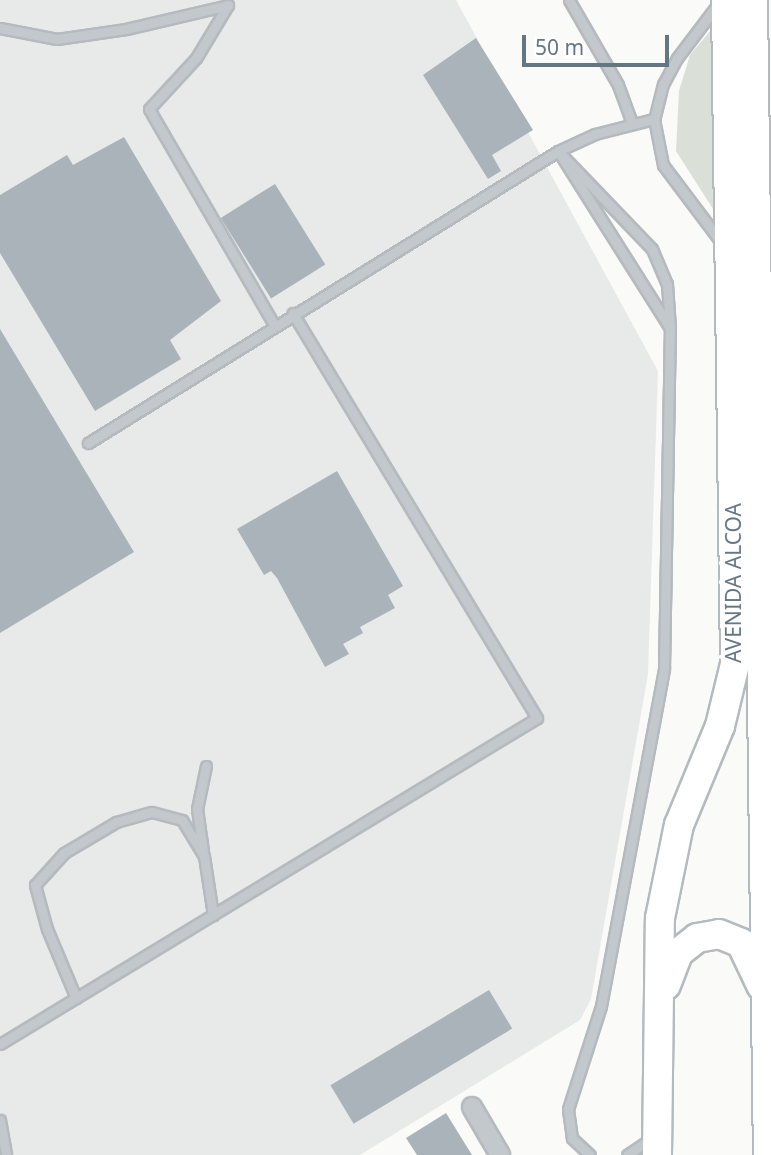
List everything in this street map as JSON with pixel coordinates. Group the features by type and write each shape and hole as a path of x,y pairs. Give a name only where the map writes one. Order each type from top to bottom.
{"main road":[{"name":"AVENIDA ALCOA","path":"657,1144 660,918 679,825 720,726 735,664 732,256 724,0"},
{"name":"AVENIDA ALCOA","path":"753,0 768,1155"},
{"path":"659,1010 678,953 697,937 719,934 741,943 753,962 767,1001"}],"street":[{"path":"472,1107 500,1155"}],"lane":[{"path":"569,0 618,85 632,123"},
{"path":"724,0 677,58 663,84 654,118 663,165 732,256"},
{"path":"0,28 57,39 126,29 228,5 196,58 149,108 274,325"},
{"path":"88,443 293,313 558,151 632,123 654,118"},
{"path":"558,151 670,328"},
{"path":"558,151 652,250 667,284 670,328 664,668 601,1006 568,1110 572,1138 590,1155"},
{"path":"0,1044 537,718 293,313"},
{"path":"206,766 197,809 213,915"},
{"path":"76,998 47,929 35,885 42,877 64,853 116,822 152,812 182,820 204,856"},
{"path":"0,1121 6,1155"},
{"path":"627,1155 657,1144"}],"shaded area":[{"path":"0,0 456,0 658,371 648,674 591,999 580,1020 360,1155 0,1155"},
{"path":"711,30 713,209 676,151 679,91 690,55"}],"building":[{"path":"476,38 533,130 492,155 501,171 488,179 423,75"},
{"path":"124,137 221,301 170,340 181,359 95,411 0,253 0,195 67,155 73,165"},
{"path":"275,184 325,265 271,298 221,218"},
{"path":"0,329 134,552 0,633"},
{"path":"337,471 403,586 388,595 395,608 360,627 363,633 343,644 349,654 325,667 277,578 271,571 264,575 237,529"},
{"path":"489,990 512,1029 354,1124 330,1085"},
{"path":"446,1113 472,1155 417,1155 406,1138"}]}
